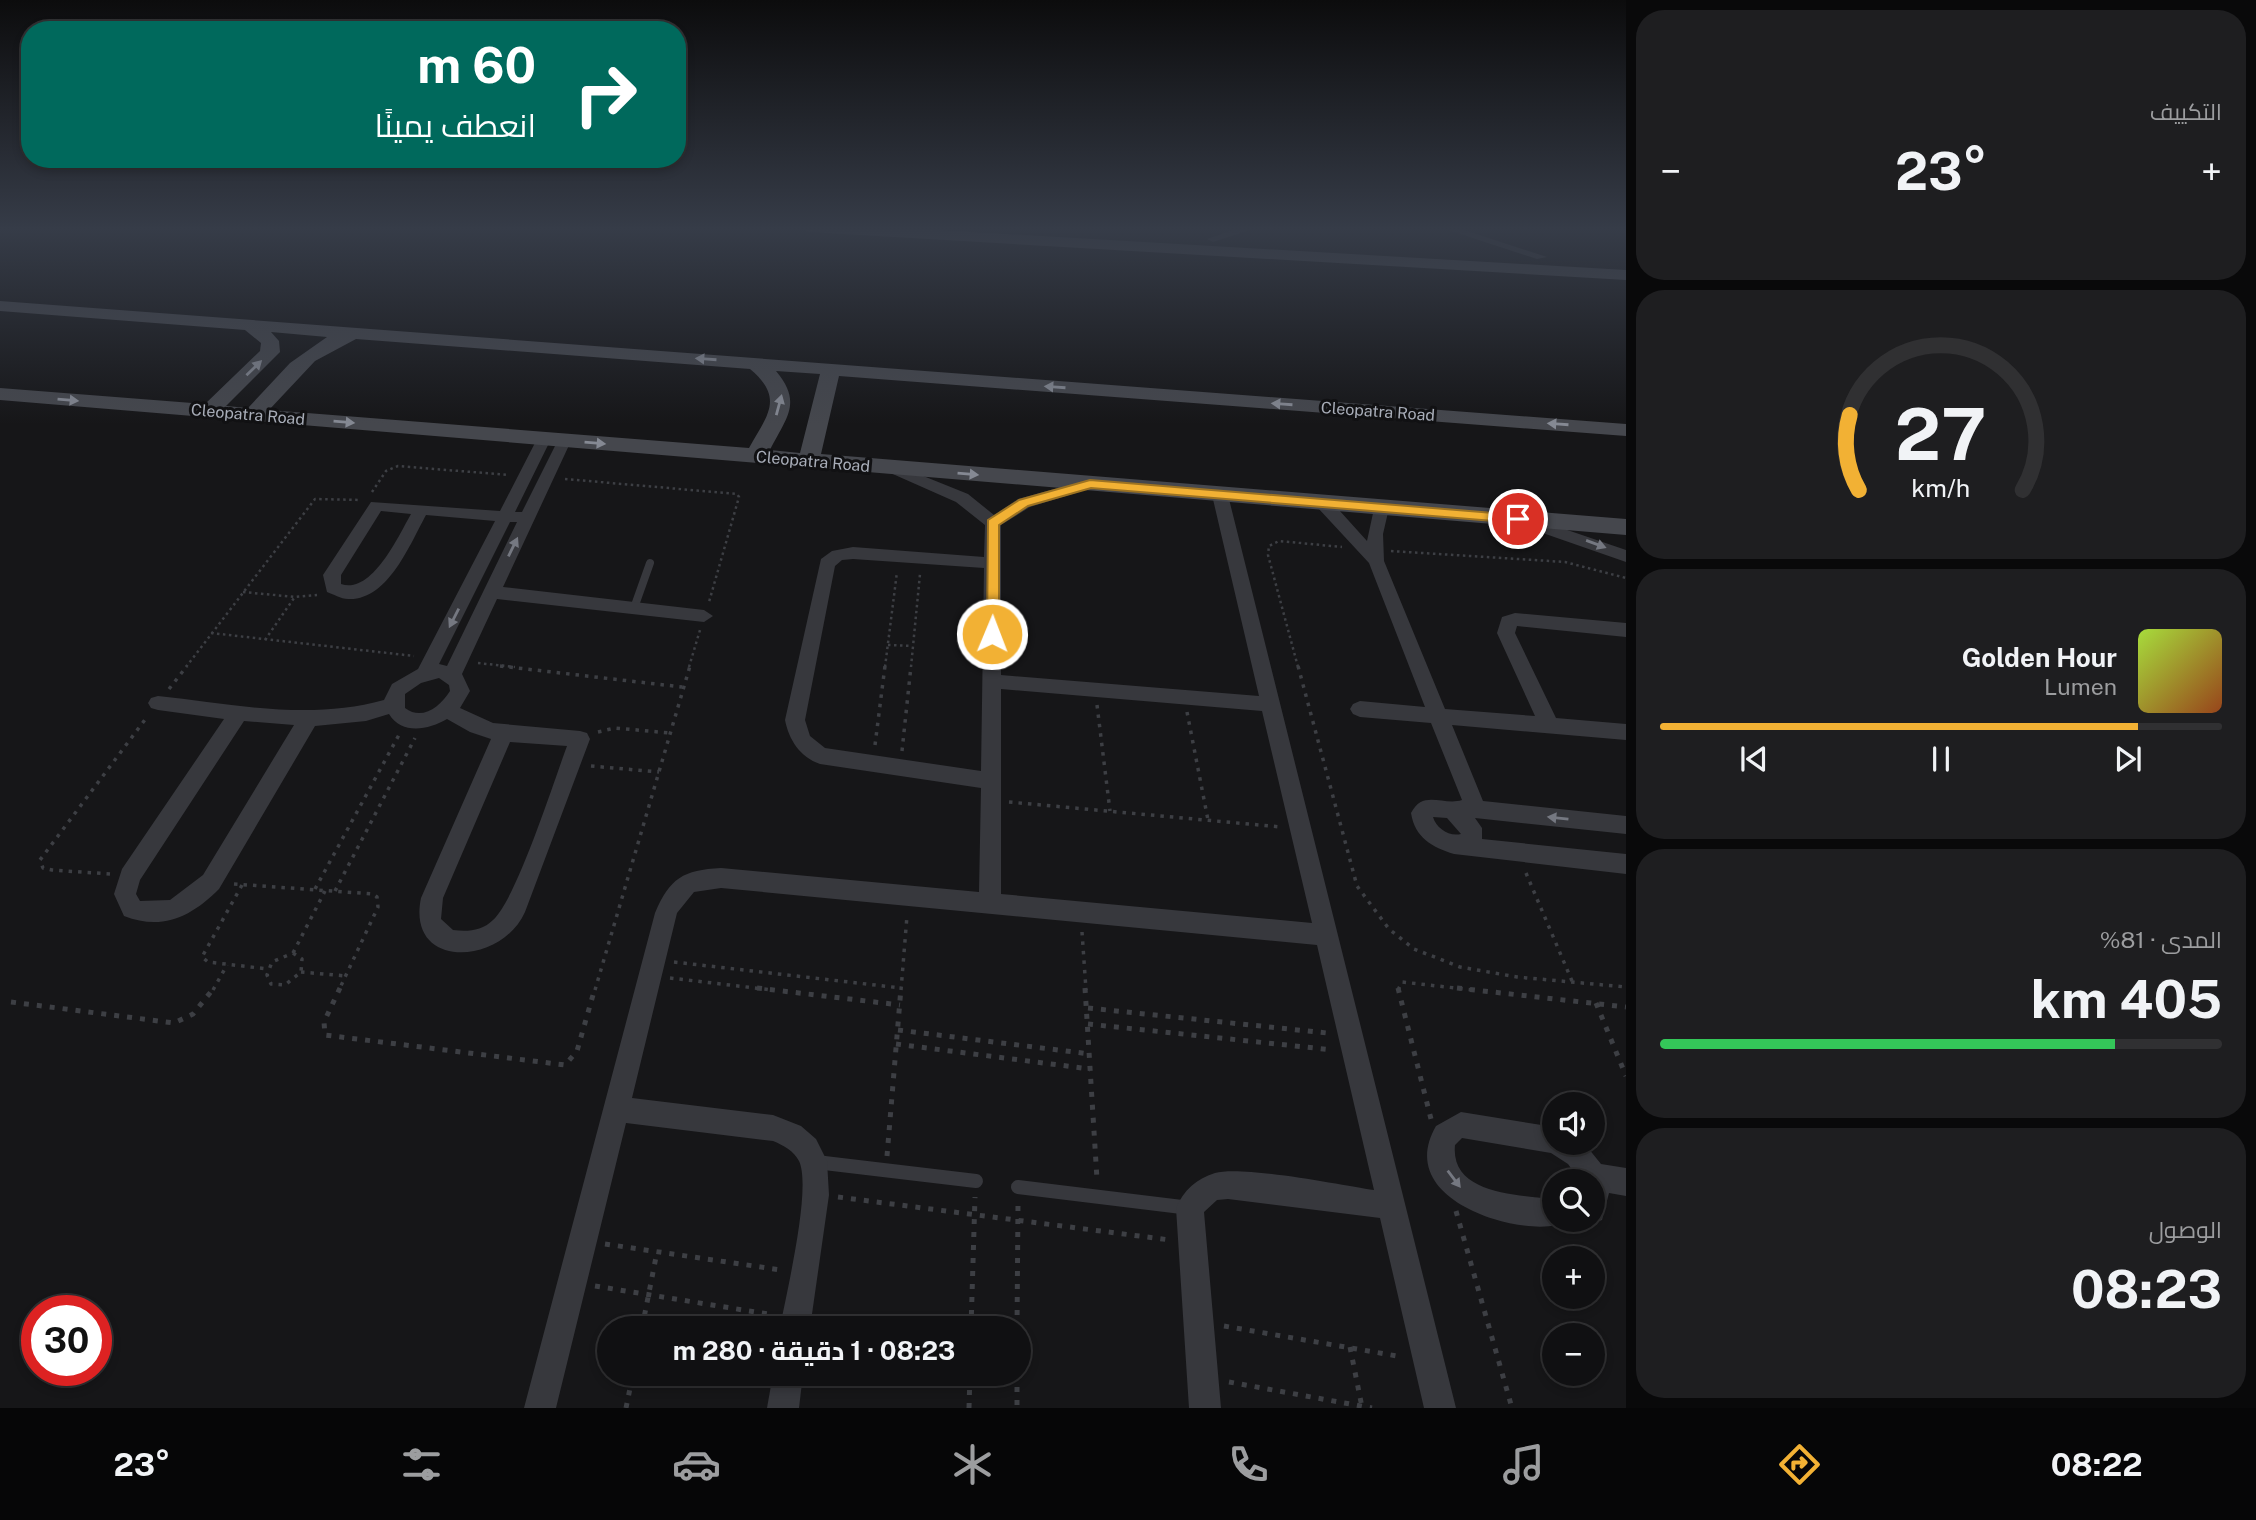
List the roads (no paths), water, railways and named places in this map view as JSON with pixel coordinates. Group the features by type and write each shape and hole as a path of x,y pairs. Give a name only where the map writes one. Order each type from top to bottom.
{"main road":[{"name":"Cleopatra Road","path":"0,306 1626,430"},
{"path":"210,411 270,352 270,341 248,324"},
{"path":"253,415 306,356 331,341 354,333"},
{"path":"753,362 777,382 782,397 781,407 756,456"},
{"path":"809,461 831,370"},
{"name":"Cleopatra Road","path":"0,394 1626,527"}],"street":[{"path":"409,715 395,695 402,685 430,665 525,476 554,440"},
{"path":"448,710 460,691 455,668 527,518 554,440"},
{"path":"891,467 962,498 993,523"},
{"path":"993,523 1024,503 1090,484"},
{"path":"1220,495 1440,1408"},
{"path":"1324,504 1373,554 1476,809"},
{"path":"421,510 372,587 350,594 332,588 332,575 377,506 527,518"},
{"path":"1373,554 1381,508"},
{"path":"1518,519 1626,556"},
{"path":"990,904 993,523"},
{"path":"991,791 900,768 820,756 806,747 797,734 795,720 827,563 838,555 853,553 993,563"},
{"path":"491,592 704,616"},
{"path":"1549,725 1506,633 1508,622 1515,620 1626,630"},
{"path":"430,665 455,668"},
{"path":"991,681 1270,704"},
{"path":"158,703 309,718 409,715 448,710 472,726 504,732 580,739 514,912 499,930 478,941 455,943 437,934 429,918 432,898 504,732"},
{"path":"1360,709 1626,732"},
{"path":"240,711 130,876 125,894 132,909 149,915 172,912 194,900 211,882 309,718"},
{"path":"1626,825 1440,806 1452,810 1471,828 1472,838 1465,844 1454,845 1626,864"},
{"path":"540,1408 666,913 676,891 696,879 1326,935"},
{"path":"616,1109 773,1128 790,1133 804,1145 814,1161 815,1195 797,1316"},
{"path":"1542,1138 1461,1125 1448,1130 1441,1142 1441,1159 1450,1177 1465,1193 1483,1203 1542,1211"},
{"path":"1576,1155 1589,1169"},
{"path":"1605,1179 1626,1182"},
{"path":"1205,1408 1190,1208 1200,1193 1216,1185 1392,1206"},
{"path":"783,1408 786,1386"}],"lane":[{"path":"634,608 650,563"},
{"path":"814,1161 976,1181"},
{"path":"1018,1187 1190,1208"}]}
